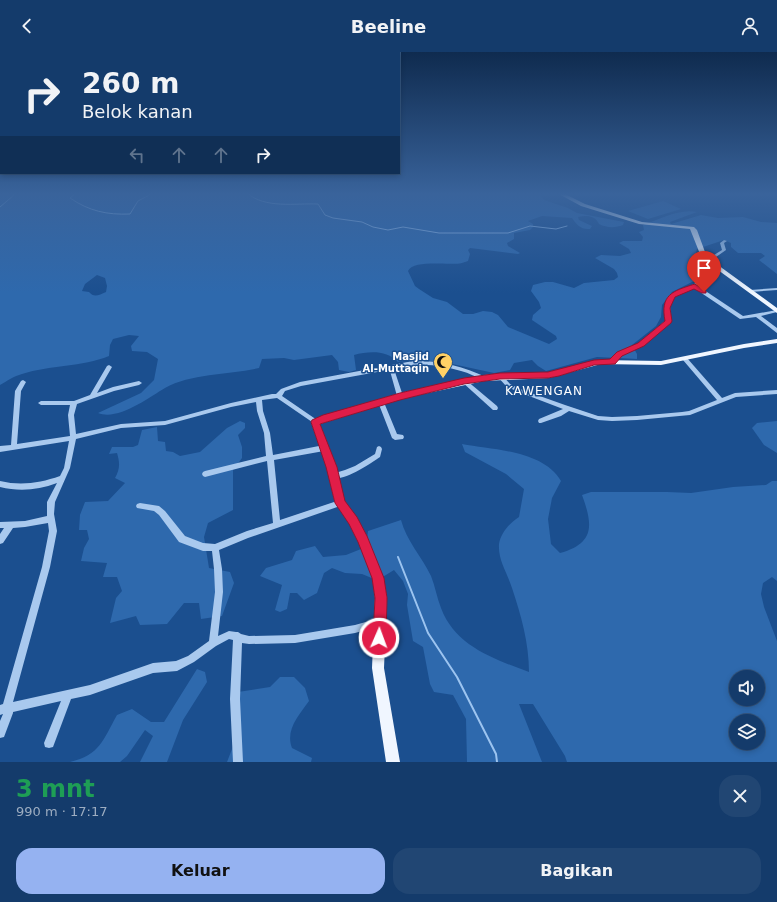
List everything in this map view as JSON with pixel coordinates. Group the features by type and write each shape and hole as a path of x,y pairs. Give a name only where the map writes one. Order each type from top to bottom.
{"main road":[{"path":"673,226 692,228 702,252 720,269 777,311"},
{"path":"393,762 378,668 381,598 378,578 363,540 353,521 340,503 334,476 315,422 400,396 464,381 500,376 548,375 594,362 654,364 777,341"}],"street":[{"path":"712,261 715,256 724,250 722,243 725,241"},
{"path":"612,362 620,354 641,344 668,321 666,308 669,299 672,296 695,286 710,277 716,270 720,269"},
{"path":"695,286 740,317 744,318 757,316 777,311"},
{"path":"750,291 777,289"},
{"path":"757,316 777,331"},
{"path":"685,359 720,400"},
{"path":"0,449 74,438 121,426 165,423 213,409 278,396 283,390 300,384 410,363 437,364 463,369 484,378"},
{"path":"92,396 109,368"},
{"path":"389,368 392,370 400,396"},
{"path":"500,376 510,386 568,409 598,418 612,419 690,413 736,395 777,392"},
{"path":"464,381 495,408"},
{"path":"14,447 18,391 23,382"},
{"path":"41,404 74,403 92,396 139,383"},
{"path":"278,396 315,422"},
{"path":"259,399 260,411 267,433 277,524"},
{"path":"381,402 394,436 401,437"},
{"path":"4,709 46,567 53,530 51,519 51,502 67,468 74,438 72,415 74,403"},
{"path":"541,421 568,409"},
{"path":"205,474 270,458 324,448"},
{"path":"334,476 362,466 378,455 379,449"},
{"path":"0,484 18,488 32,487 63,478"},
{"path":"140,506 156,508 162,513 182,539 195,545 215,548 277,524 340,503"},
{"path":"0,525 11,525 51,519"},
{"path":"0,540 11,525"},
{"path":"213,642 219,592 215,548"},
{"path":"4,709 103,686 153,668 177,666 191,659 213,642 229,635 238,636 249,640 295,639 355,629 380,622"},
{"path":"238,636 234,683 235,732 238,762"},
{"path":"49,742 68,695"},
{"path":"0,733 8,713 4,709"}],"shaded area":[{"path":"0,226 533,226 530,230 514,233 514,239 507,243 508,246 520,253 518,254 470,248 468,250 470,254 468,261 456,264 417,265 408,271 415,286 433,298 447,302 463,314 473,314 483,311 492,312 498,315 508,327 549,344 557,339 556,336 532,320 533,315 541,308 539,302 531,291 533,285 553,282 574,288 584,283 614,280 618,277 614,269 595,258 601,255 620,256 631,253 629,249 619,243 623,241 642,241 643,237 639,232 644,230 643,226 777,226 777,274 759,260 765,256 761,253 738,253 731,247 731,243 724,240 697,249 696,253 708,273 672,292 662,305 661,317 656,326 632,345 637,354 637,359 597,357 546,371 532,360 514,363 510,370 494,373 443,362 417,360 398,362 389,355 378,352 354,355 356,370 349,372 339,370 338,362 332,355 294,360 284,358 262,359 259,368 199,377 175,383 133,407 115,414 106,415 98,413 141,393 154,380 158,359 147,352 132,351 131,346 139,336 129,335 113,339 110,345 109,356 99,360 33,371 16,376 0,385","holes":["97,275 105,278 107,286 106,292 99,295 93,295 89,292 82,291 85,284"]},
{"path":"579,226 592,226 590,229 584,229"},
{"path":"240,421 245,423 245,428 238,435 242,447 242,458 233,470 233,510 208,523 204,537 209,568 230,572 234,583 222,616 201,619 199,603 184,603 167,624 140,625 136,616 110,623 116,598 122,591 117,577 103,577 107,563 81,561 84,548 89,539 87,530 79,530 80,515 85,502 108,501 125,483 115,478 119,469 119,463 117,453 109,454 112,447 133,447 138,445 142,430 157,427 158,441 165,442 166,451 173,452 180,456 200,452 227,428"},
{"path":"777,421 777,453 764,445 752,428 757,423"},
{"path":"462,444 502,450 530,457 553,471 561,481 552,498 548,519 551,544 560,553 580,544 585,538 588,532 589,524 586,506 582,495 591,492 691,493 733,487 766,485 772,481 777,481 777,581 772,577 763,583 761,594 764,607 777,641 777,762 567,762 565,756 533,704 519,704 542,762 467,762 466,719 453,695 434,692 430,684 423,647 413,641 407,605 408,594 403,581 394,570 381,578 374,579 362,574 345,573 332,568 324,573 317,593 304,600 297,593 290,593 287,609 280,612 275,610 282,585 260,576 266,568 292,560 296,551 315,546 323,557 346,555 366,547 368,531 401,520 410,541 431,576 441,608 447,621 456,632 466,642 489,656 529,672 528,650 521,619 512,588 501,561 499,550 500,540 504,532 512,522 519,517 524,489 506,474 465,452"},
{"path":"197,669 205,672 207,682 183,720 167,762 140,762 153,736 145,730 127,756 120,762 70,762 88,755 100,745 117,715 132,709 151,722 164,722"},
{"path":"280,677 294,677 305,688 309,701 294,723 290,735 290,741 292,748 312,758 311,762 227,762 239,731 238,692 270,687"}],"waterway":[{"path":"371,226 388,230 403,227 439,233 508,233 530,226"},
{"path":"531,226 556,229 567,226"},
{"path":"398,557 428,633 457,677 496,754 497,762"}],"place":[{"name":"Masjid Al-Muttaqin","path":"443,379"}],"district":[{"name":"KAWENGAN","path":"544,391"}],"route":[{"path":"379,638 381,598 378,578 363,540 353,521 340,503 331,467 315,422 400,396 464,381 500,376 548,375 594,362 612,362 615,357 641,344 668,321 669,318 666,308 669,299 672,296 695,286 704,292"}]}
